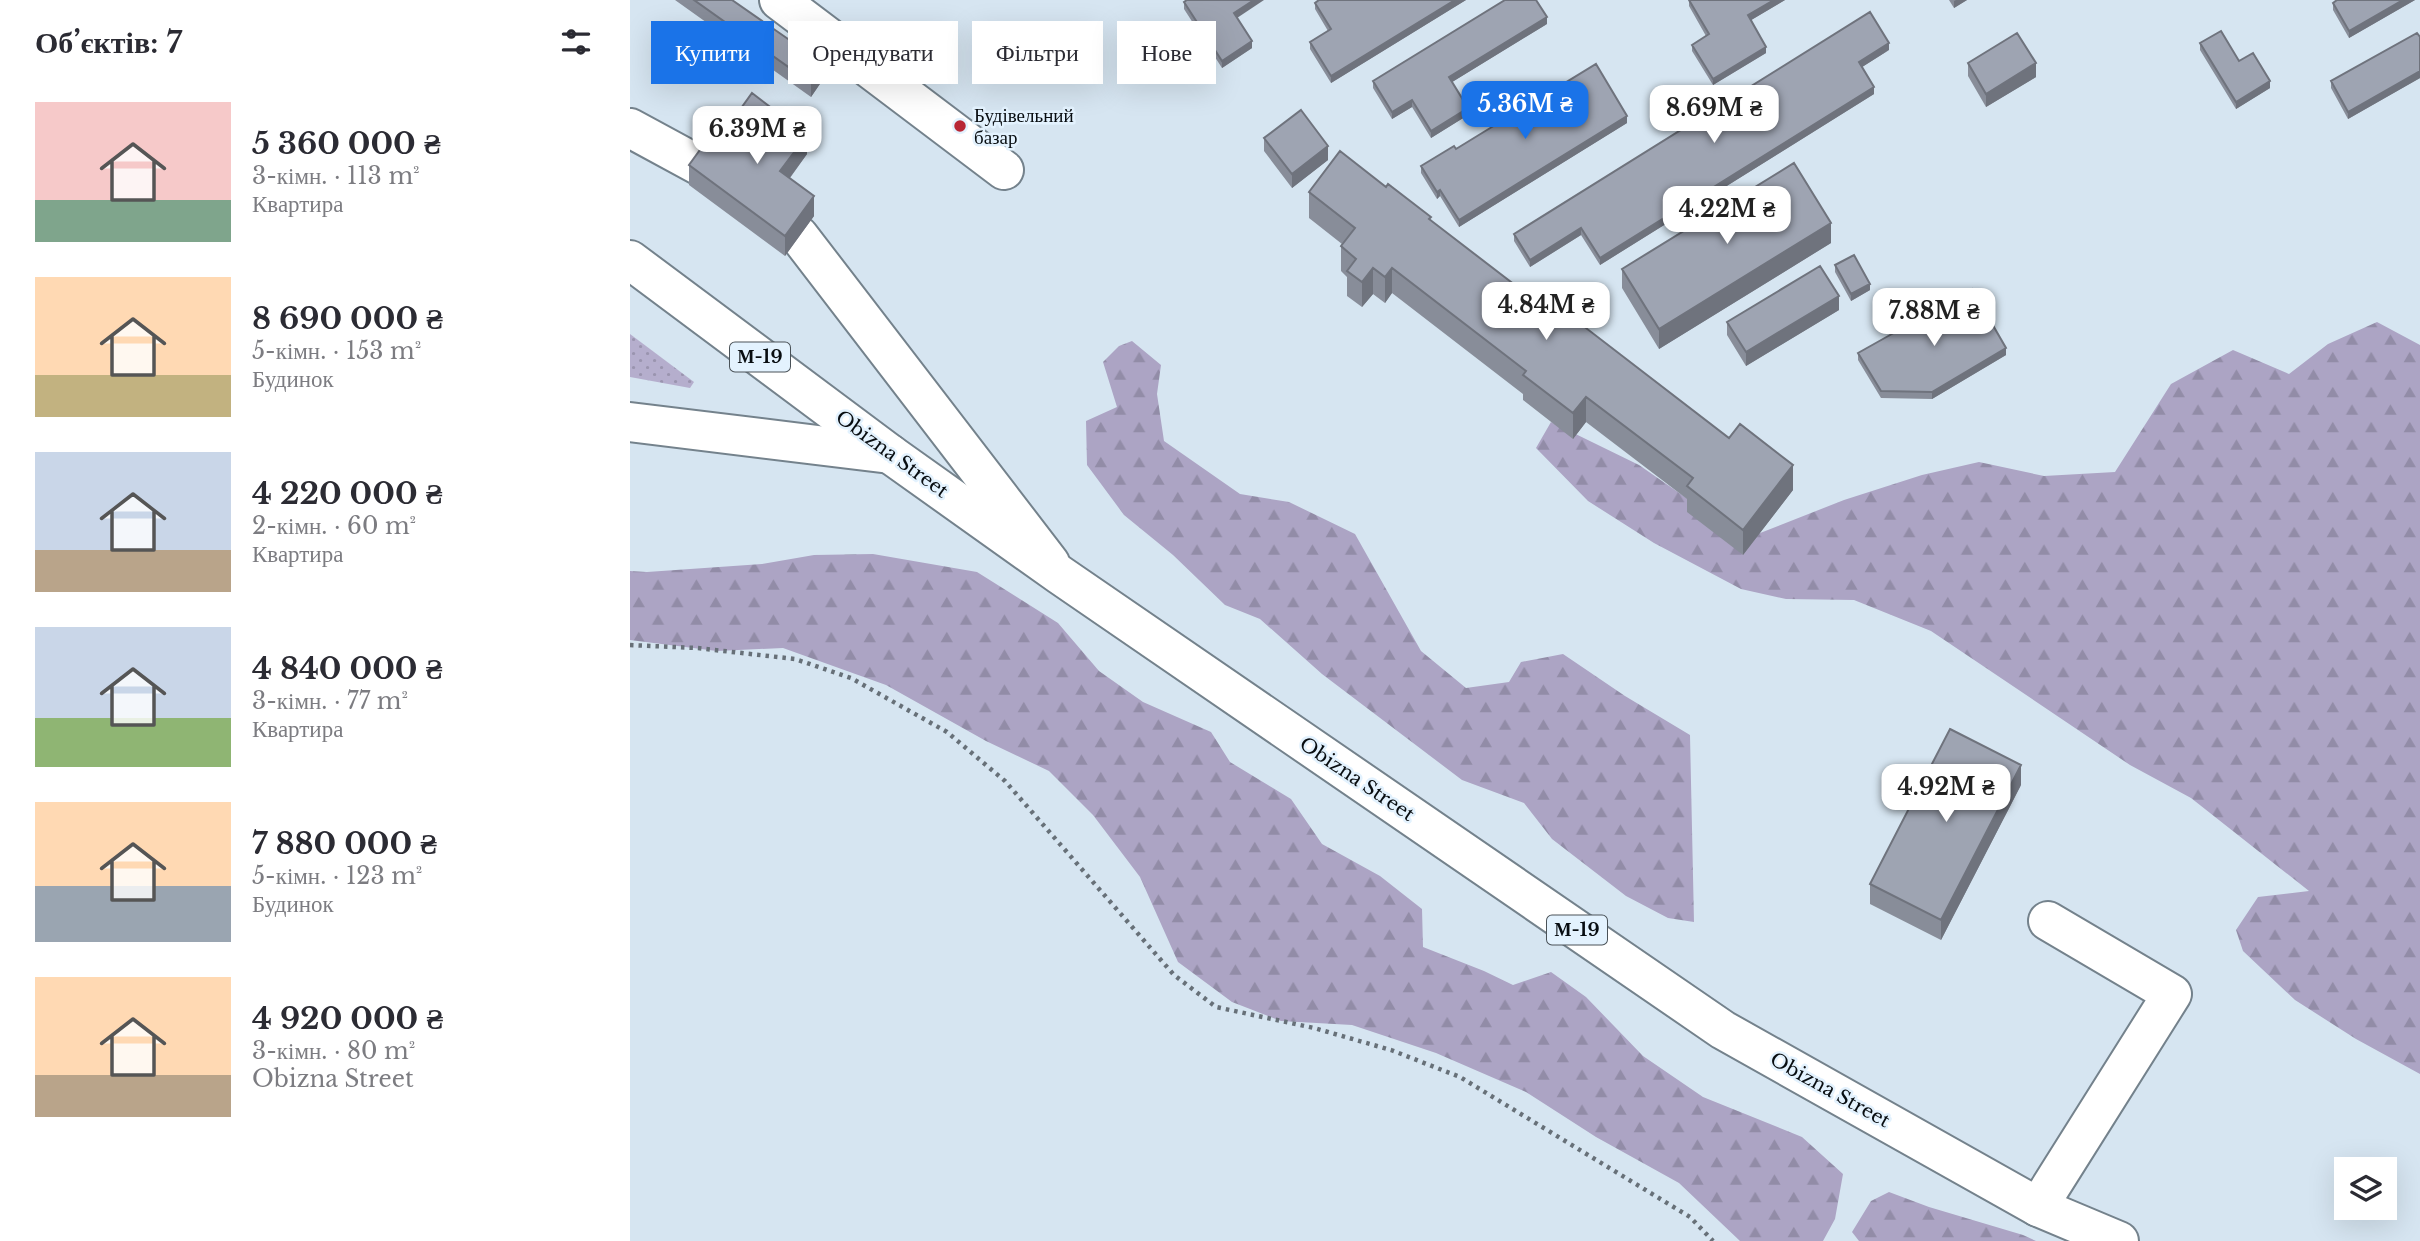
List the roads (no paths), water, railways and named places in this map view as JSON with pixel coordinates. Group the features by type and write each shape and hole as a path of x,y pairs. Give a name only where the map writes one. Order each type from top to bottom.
{"main road":[{"path":"779,0 1004,170"},
{"path":"630,128 702,167"},
{"path":"799,236 1060,575"},
{"name":"Obizna Street","path":"630,260 890,454 1060,575 1723,1030 2038,1207 2119,1241"},
{"path":"630,422 890,454"},
{"path":"2038,1207 2172,994 2048,920"}],"place":[{"name":"Будівельний базар","path":"960,126"}]}
